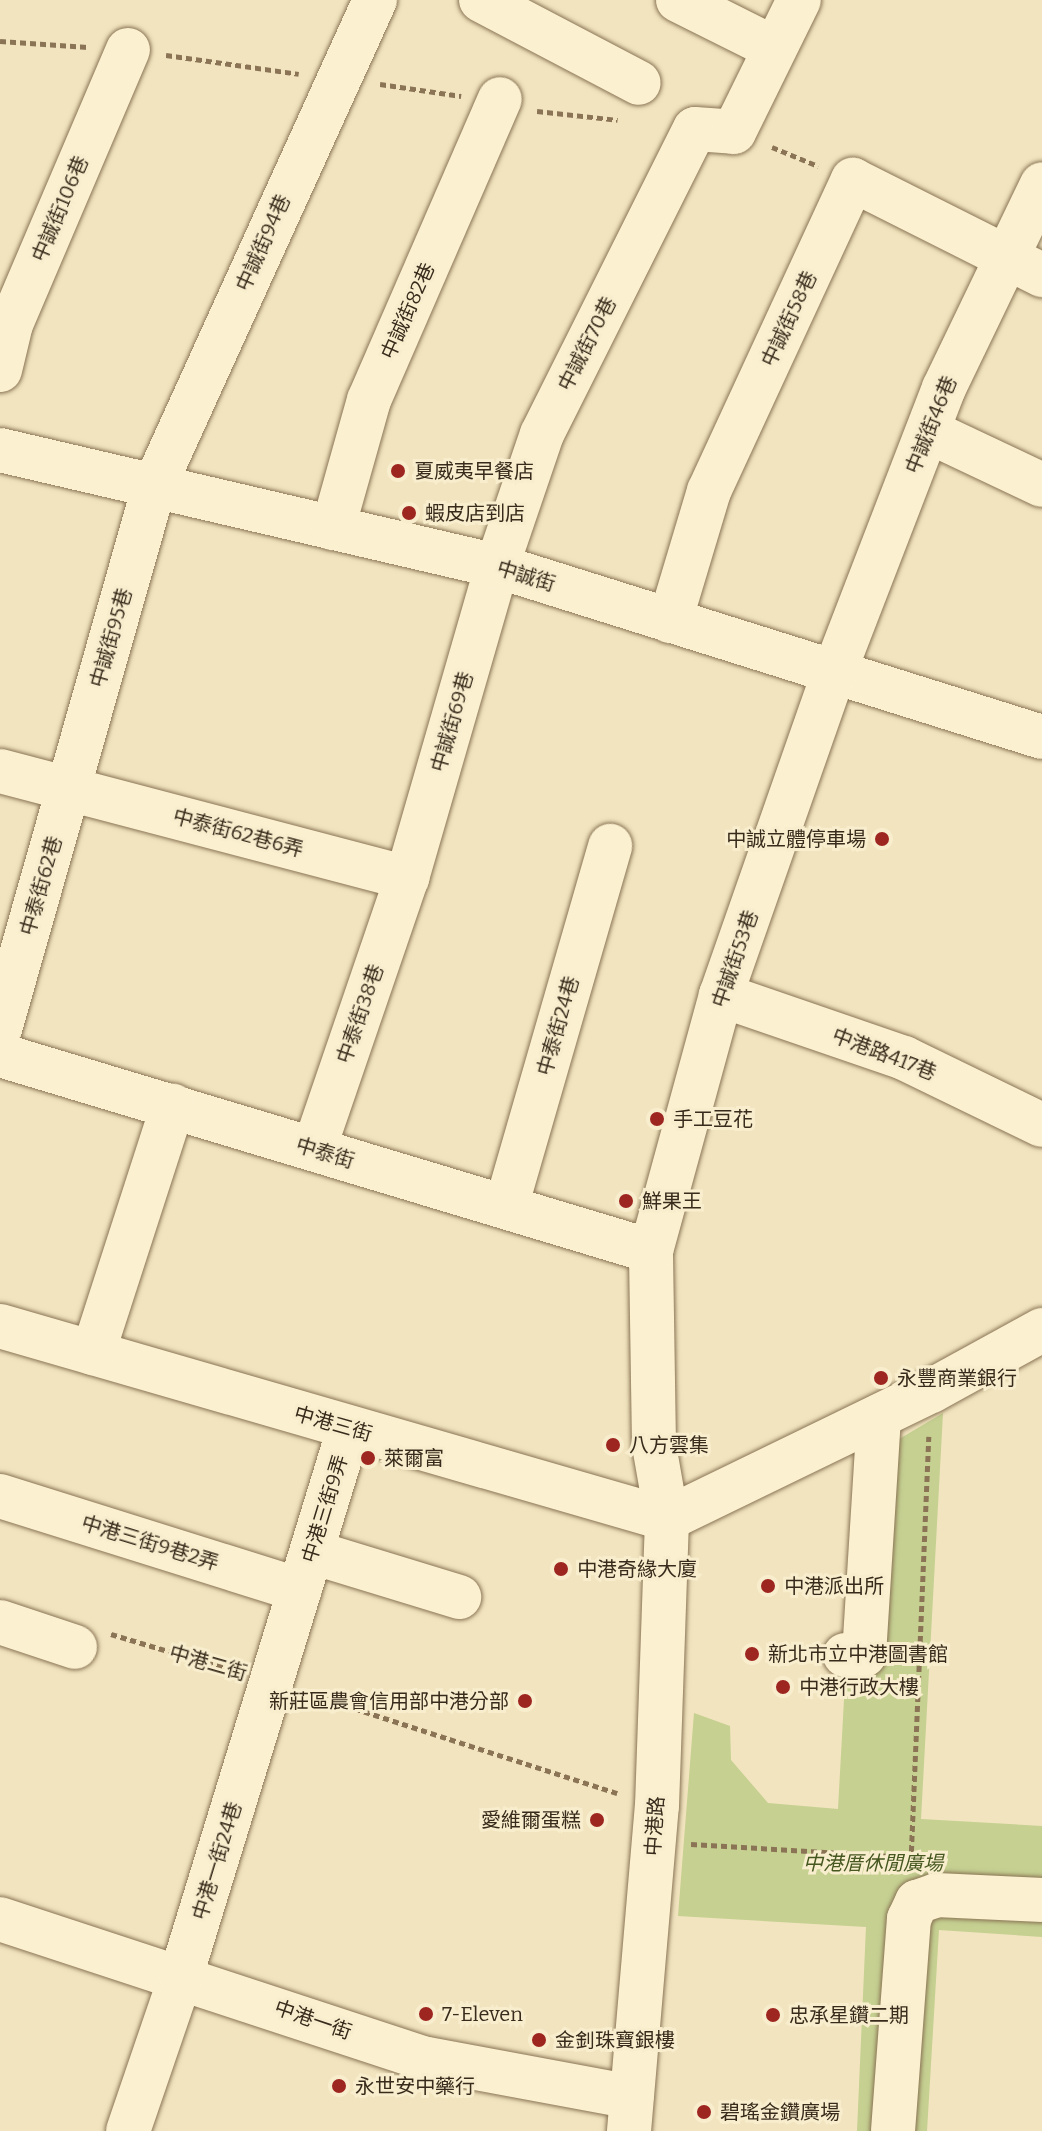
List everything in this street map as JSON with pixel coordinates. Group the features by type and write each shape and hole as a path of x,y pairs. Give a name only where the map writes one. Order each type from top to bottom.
{"street":[{"name":"中誠街94巷","path":"154,487 375,0"},
{"path":"481,0 639,83"},
{"path":"678,0 774,48"},
{"name":"中誠街70巷","path":"497,566 542,434 714,130 774,48 799,0"},
{"name":"中誠街106巷","path":"0,370 11,324 128,50"},
{"name":"中誠街82巷","path":"333,528 369,400 500,99"},
{"path":"853,180 1024,266"},
{"name":"中誠街58巷","path":"670,621 709,491 853,180"},
{"name":"中誠街46巷","path":"834,673 928,431 1024,266 1042,184"},
{"path":"928,431 1042,485"},
{"name":"中誠街","path":"0,450 497,566 1042,737"},
{"name":"中誠街95巷","path":"69,788 154,487"},
{"name":"中誠街69巷","path":"407,878 497,566"},
{"name":"中誠街53巷","path":"651,1251 721,995 834,673"},
{"name":"中泰街62巷6弄","path":"0,771 407,878"},
{"name":"中泰街62巷","path":"0,1029 69,788"},
{"name":"中泰街24巷","path":"506,1207 610,846"},
{"name":"中泰街38巷","path":"314,1149 407,878"},
{"name":"中港路417巷","path":"721,995 904,1058 1042,1125"},
{"name":"中泰街","path":"0,1055 651,1251"},
{"path":"93,1353 173,1106"},
{"name":"中港路","path":"630,2114 656,1824 667,1519 654,1445 651,1251"},
{"name":"中港三街","path":"1,1328 667,1519"},
{"path":"667,1519 1032,1342"},
{"path":"845,1655 864,1655 879,1416"},
{"name":"中港三街9弄","path":"306,1571 349,1429"},
{"name":"中港三街9巷2弄","path":"0,1496 306,1571 459,1597"},
{"name":"中港一街24巷","path":"128,2131 181,1976 306,1571"},
{"path":"0,1622 75,1647"},
{"path":"893,2131 908,1925 917,1902 929,1896 1042,1900"},
{"name":"中港一街","path":"0,1919 427,2059 630,2114"}],"path":[{"path":"714,130 853,180"},
{"path":"908,1925 931,1391"},
{"name":"中港二街","path":"75,1647 82,1626 273,1682 656,1824 918,1858"}],"green space":[{"name":"中港厝休閒廣場","path":"943,1413 921,1819 1042,1826 1042,1937 939,1930 927,2131 857,2131 866,1927 678,1916 694,1713 730,1726 731,1760 768,1803 838,1809 857,1464"}],"place":[{"name":"夏威夷早餐店","path":"398,471"},
{"name":"蝦皮店到店","path":"409,513"},
{"name":"中誠立體停車場","path":"882,839"},
{"name":"手工豆花","path":"657,1119"},
{"name":"鮮果王","path":"626,1201"},
{"name":"永豐商業銀行","path":"881,1378"},
{"name":"八方雲集","path":"613,1445"},
{"name":"萊爾富","path":"368,1458"},
{"name":"中港奇緣大廈","path":"561,1569"},
{"name":"中港派出所","path":"768,1586"},
{"name":"新北市立中港圖書館","path":"752,1654"},
{"name":"中港行政大樓","path":"783,1687"},
{"name":"新莊區農會信用部中港分部","path":"525,1701"},
{"name":"愛維爾蛋糕","path":"597,1820"},
{"name":"7-Eleven","path":"426,2014"},
{"name":"忠承星鑽二期","path":"773,2015"},
{"name":"金釗珠寶銀樓","path":"539,2040"},
{"name":"永世安中藥行","path":"339,2086"},
{"name":"碧瑤金鑽廣場","path":"704,2112"}]}
